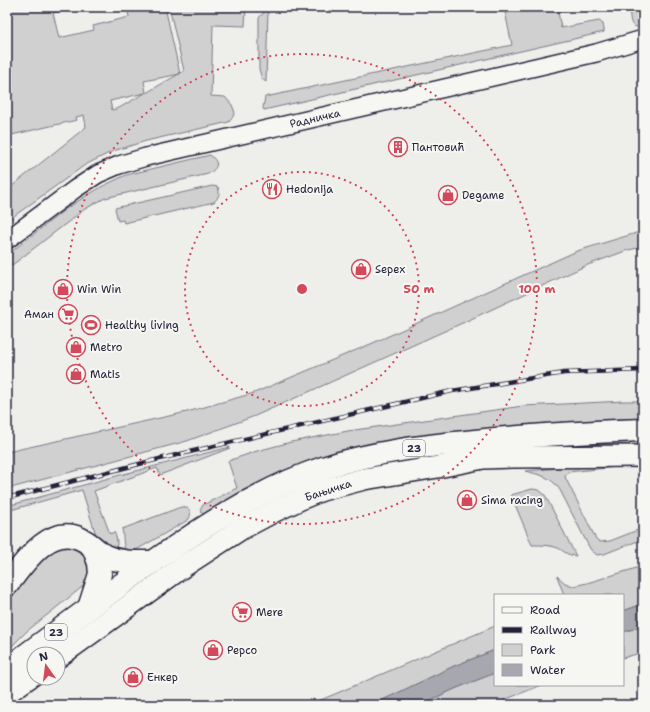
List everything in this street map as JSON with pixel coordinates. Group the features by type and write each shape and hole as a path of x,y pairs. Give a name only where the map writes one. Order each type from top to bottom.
{"main road":[{"name":"23","path":"7,669 89,608 207,525 298,478 356,459 414,448 543,435 643,430"},
{"path":"7,585 36,550 51,539 61,536 80,538 93,546 104,556 115,560 129,562 153,562"},
{"path":"89,608 100,574 99,562 93,546"}],"street":[{"name":"Радничка","path":"7,240 75,189 98,174 119,165 146,157 596,53 643,39"},
{"name":"Бањичка","path":"66,651 194,559 240,529 275,511 322,490 364,479 483,458 643,456"},
{"path":"7,693 26,680"}],"green space":[{"path":"7,7 80,7 53,13 59,38 94,30 93,26 129,17 127,7 165,7 180,73 184,71 169,7 246,7 245,26 213,25 211,96 225,97 232,105 235,113 229,122 146,141 113,151 85,165 7,221 7,190 86,127 84,115 76,117 77,120 7,136","holes":["178,74 146,93 144,81","145,93 119,108 112,110 110,101"]},
{"path":"504,7 541,7 542,9 550,7 581,7 558,12 561,28 599,21 603,24 604,32 264,110 263,108 265,97 512,45"},
{"path":"643,7 643,26 638,27 631,23 629,8"},
{"path":"268,10 266,82 262,79 259,69 259,18"},
{"path":"210,155 215,160 216,167 208,174 105,198 85,209 7,269 7,255 67,208 103,186 126,175"},
{"path":"212,186 218,187 219,192 218,197 214,202 124,223 123,220 118,221 115,208"},
{"path":"643,231 643,247 628,250 585,266 255,416 187,441 7,489 7,452 187,412 254,393 373,343 577,251"},
{"path":"643,401 643,419 580,422 237,495 203,514 200,509 203,505 237,488 228,461 257,451 291,442 348,431 523,406"},
{"path":"643,439 643,448 520,447"},
{"path":"230,447 160,475 157,468 94,491 110,534 114,532 116,537 117,544 114,550 101,541 96,535 82,490 7,511 7,506"},
{"path":"619,463 643,464 643,468 617,467 568,472 565,477 596,539 600,542 610,541 643,528 643,539 604,554 597,555 588,545 557,485 545,477 525,471"},
{"path":"532,489 539,490 545,495 576,556 568,554 555,547 532,545 511,495"},
{"path":"181,507 187,508 190,511 190,518 188,520 138,549 126,551 122,529"},
{"path":"62,544 80,547 92,563 86,583 27,631 7,651 7,596 38,559"},
{"path":"643,566 643,604 624,611 624,594 564,594 557,576 565,583 573,586"},
{"path":"494,626 494,650 454,666 377,703 372,705 309,705"},
{"path":"643,626 643,652 624,658 624,632"},
{"path":"494,673 494,686 539,686 504,700 505,705 419,705"}],"water":[{"path":"643,604 643,626 624,632 624,611"},
{"path":"494,650 494,673 419,705 372,705 454,666"}],"railway":[{"path":"7,498 147,462 452,391 564,373 643,370"}],"place":[{"name":"Пантовић","path":"398,147"},
{"name":"Hedonija","path":"272,189"},
{"name":"Degame","path":"448,195"},
{"name":"Sepex","path":"361,269"},
{"name":"Win Win","path":"63,289"},
{"name":"Аман","path":"68,314"},
{"name":"Healthy living","path":"91,325"},
{"name":"Metro","path":"76,347"},
{"name":"Matis","path":"76,374"},
{"name":"Sima racing","path":"467,500"},
{"name":"Mere","path":"242,612"},
{"name":"Pepco","path":"213,650"},
{"name":"Енкер","path":"133,677"}]}
